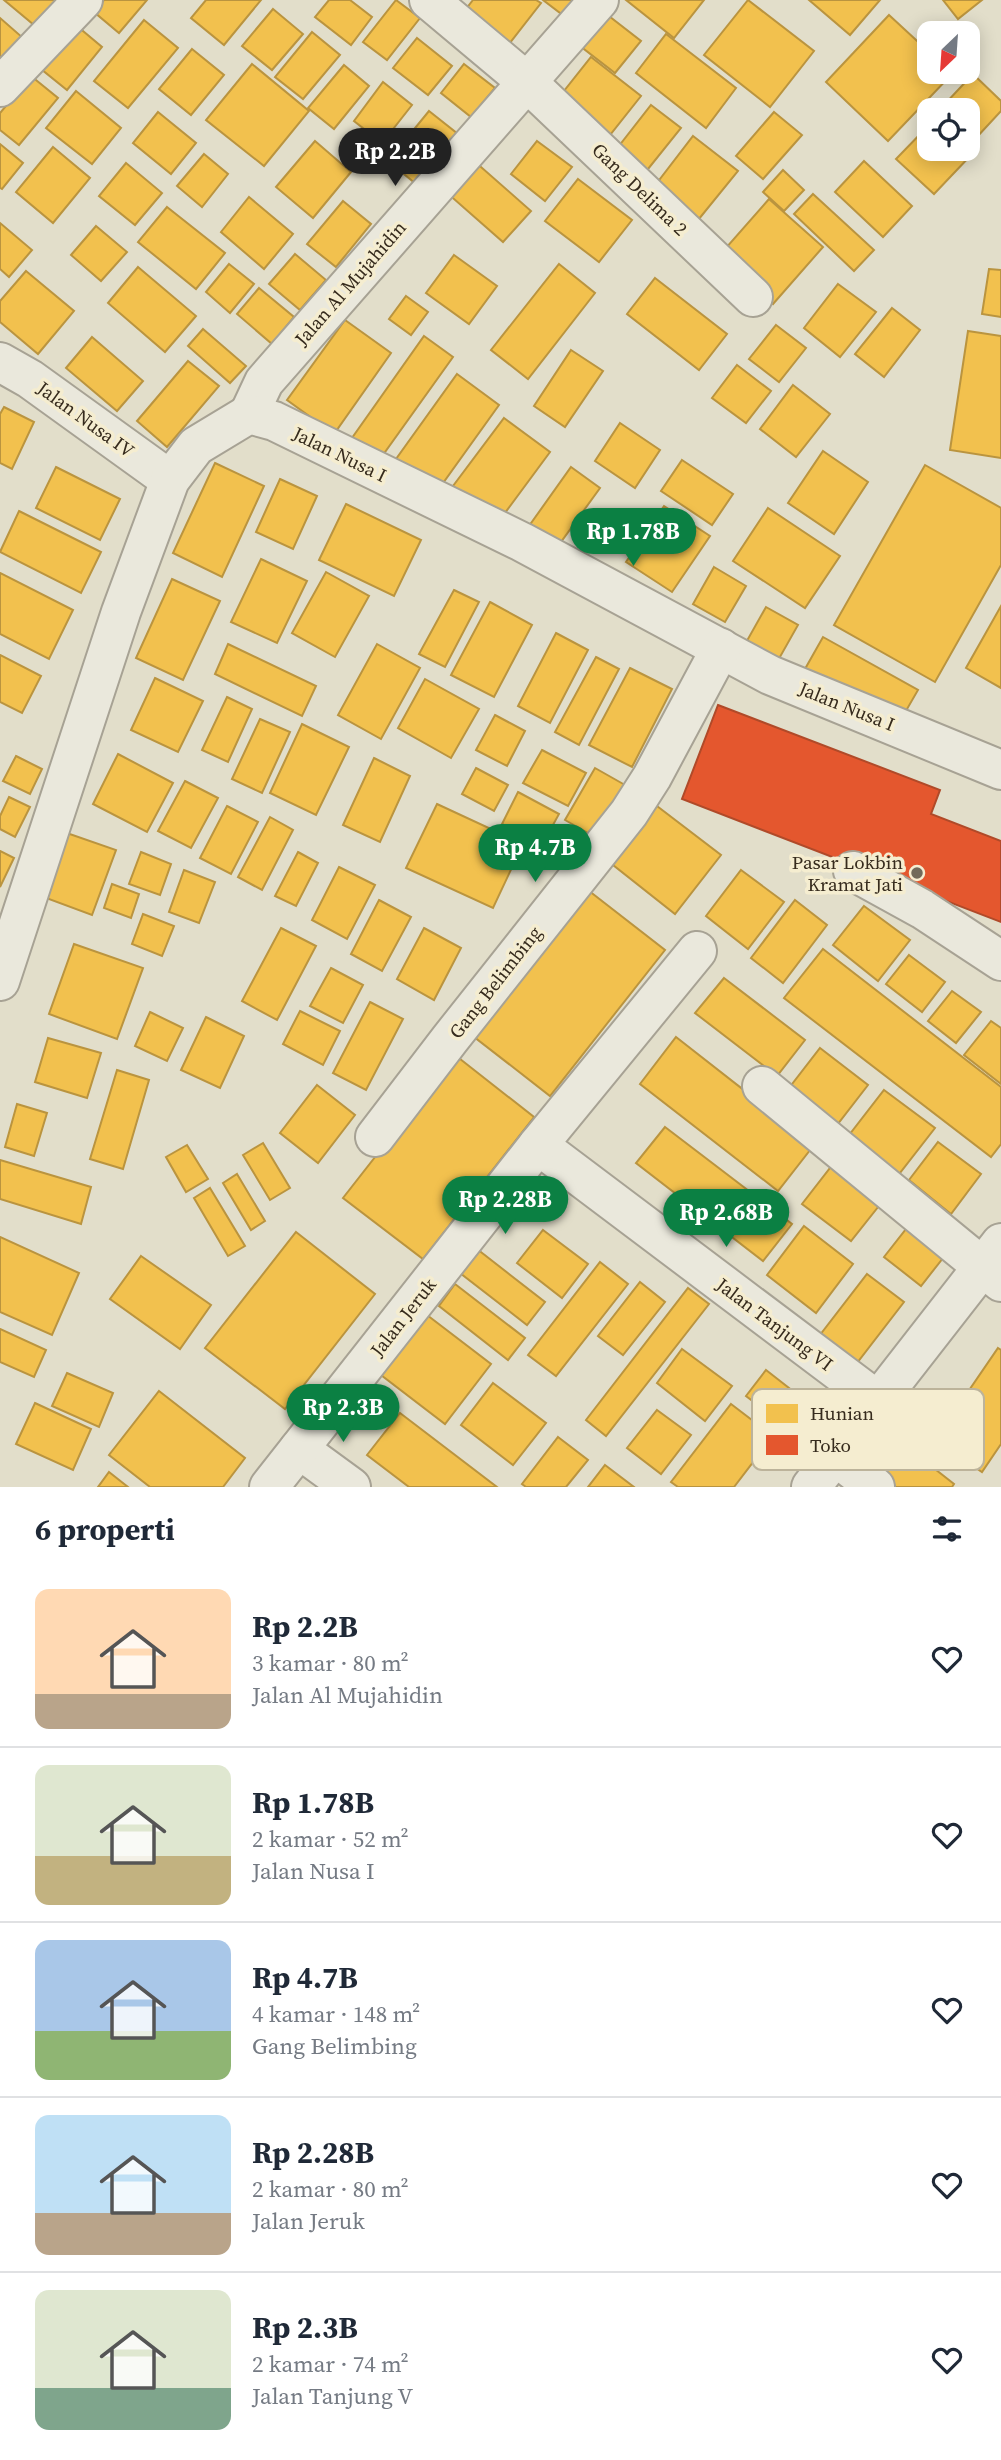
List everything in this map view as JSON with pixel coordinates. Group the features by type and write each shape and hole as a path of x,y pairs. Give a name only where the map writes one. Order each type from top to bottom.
{"street":[{"path":"0,87 83,0"},
{"name":"Gang Delima 2","path":"429,0 527,82 753,297"},
{"name":"Jalan Al Mujahidin","path":"249,414 264,382 599,0"},
{"name":"Jalan Nusa IV","path":"0,362 30,379 170,480"},
{"path":"0,981 8,929 170,480 196,446 249,414"},
{"name":"Jalan Nusa I","path":"249,414 274,421 497,530 770,674 1001,770"},
{"name":"Gang Belimbing","path":"375,1137 629,813 652,777 721,648"},
{"path":"853,871 922,909 1001,961"},
{"name":"Jalan Jeruk","path":"270,1487 538,1145 696,951"},
{"path":"762,1086 995,1264 888,1389"},
{"name":"Jalan Tanjung VI","path":"538,1145 862,1389"},
{"path":"299,1449 351,1487"},
{"path":"811,1487 824,1470"},
{"path":"853,1470 874,1487"}],"building: Hunian":[{"path":"4,0 75,0 46,35"},
{"path":"104,0 147,0 119,33 94,12"},
{"path":"206,0 261,0 224,45 191,18"},
{"path":"329,0 350,0 372,17 351,45 315,17"},
{"path":"396,0 420,18 387,60 363,42"},
{"path":"473,0 536,0 541,3 506,48 462,14"},
{"path":"543,0 576,0 564,16"},
{"path":"626,0 704,0 674,38"},
{"path":"748,0 814,51 770,107 704,55"},
{"path":"809,0 880,0 850,35"},
{"path":"943,0 982,0 958,19"},
{"path":"596,6 641,41 615,73 571,39"},
{"path":"273,9 303,34 272,70 242,46"},
{"path":"889,15 917,41 917,84 942,84 929,98 917,98 917,111 888,141 826,82"},
{"path":"0,18 23,38 0,66"},
{"path":"144,20 178,48 128,108 94,81"},
{"path":"77,26 102,47 67,90 41,69"},
{"path":"312,32 340,55 303,99 275,77"},
{"path":"666,34 736,88 706,128 636,73"},
{"path":"417,38 452,66 428,95 393,68"},
{"path":"192,49 224,75 191,115 159,89"},
{"path":"591,57 641,96 606,140 556,101"},
{"path":"252,64 309,111 264,166 206,120"},
{"path":"464,64 495,88 471,117 441,93"},
{"path":"344,65 369,86 334,129 308,108"},
{"path":"31,76 58,98 19,145 0,130 0,113"},
{"path":"980,81 1001,101 1001,111 980,134 980,98 950,98 964,84 980,84"},
{"path":"383,82 412,105 382,143 354,121"},
{"path":"76,91 121,128 92,164 46,128"},
{"path":"651,105 681,128 644,174 615,151"},
{"path":"429,111 463,138 421,188 388,161"},
{"path":"158,112 196,143 171,174 133,143"},
{"path":"774,112 802,135 763,179 736,156"},
{"path":"693,136 738,171 694,225 650,192"},
{"path":"917,137 917,161 965,161 934,194 896,159"},
{"path":"315,141 351,172 313,218 276,187"},
{"path":"537,141 572,167 545,201 511,174"},
{"path":"0,144 23,163 2,189 0,188"},
{"path":"53,147 90,178 53,223 16,192"},
{"path":"204,154 228,174 202,207 177,186"},
{"path":"473,160 531,211 503,242 446,192"},
{"path":"864,161 912,206 883,237 835,192"},
{"path":"126,163 162,193 135,225 99,196"},
{"path":"783,170 804,190 784,211 763,192"},
{"path":"578,179 632,220 599,262 545,221"},
{"path":"813,194 874,250 854,271 794,214"},
{"path":"249,197 293,234 264,269 221,232"},
{"path":"769,199 823,247 773,304 718,257"},
{"path":"343,201 371,224 336,267 307,244"},
{"path":"167,207 225,253 196,289 138,242"},
{"path":"0,223 32,250 9,277 0,269"},
{"path":"96,226 127,252 101,281 71,255"},
{"path":"295,254 326,280 300,310 269,284"},
{"path":"454,255 497,286 469,324 426,293"},
{"path":"229,264 254,284 230,313 206,292"},
{"path":"559,264 595,293 528,379 491,350"},
{"path":"138,267 196,316 165,352 108,303"},
{"path":"989,269 1001,270 1001,317 982,314"},
{"path":"26,271 74,311 38,354 0,322 0,301"},
{"path":"655,278 727,334 699,370 627,314"},
{"path":"838,284 876,312 840,357 804,328"},
{"path":"259,288 294,317 272,344 237,314"},
{"path":"406,296 428,312 411,335 389,319"},
{"path":"892,308 920,330 884,377 855,354"},
{"path":"345,320 391,353 334,434 287,400"},
{"path":"776,325 806,348 779,382 749,359"},
{"path":"203,329 246,366 230,383 188,346"},
{"path":"968,331 1001,336 1001,458 950,450"},
{"path":"424,336 453,357 375,466 347,445"},
{"path":"92,337 143,381 117,411 66,368"},
{"path":"571,350 603,371 565,427 534,406"},
{"path":"188,361 219,386 167,447 137,421"},
{"path":"737,365 771,391 746,423 712,398"},
{"path":"457,374 499,405 438,490 396,459"},
{"path":"793,385 830,414 796,457 760,429"},
{"path":"4,407 34,422 12,469 0,463 0,414"},
{"path":"504,418 550,452 499,521 453,486"},
{"path":"620,423 660,450 635,488 595,461"},
{"path":"823,451 868,482 834,534 788,503"},
{"path":"682,460 733,494 712,525 661,491"},
{"path":"215,463 264,486 222,577 173,553"},
{"path":"925,465 1001,508 1001,565 935,682 834,625"},
{"path":"56,467 120,499 100,540 36,508"},
{"path":"571,467 600,488 553,553 524,533"},
{"path":"280,479 317,496 293,549 256,532"},
{"path":"346,504 421,540 394,596 319,560"},
{"path":"664,506 710,536 672,592 626,562"},
{"path":"768,508 840,556 805,608 733,561"},
{"path":"19,511 101,552 81,593 0,552"},
{"path":"261,559 307,581 277,643 231,622"},
{"path":"714,567 746,586 725,622 693,604"},
{"path":"326,572 369,596 335,657 292,633"},
{"path":"0,573 73,610 49,659 0,634"},
{"path":"172,579 220,601 183,680 136,658"},
{"path":"454,590 479,602 445,667 419,654"},
{"path":"490,602 532,625 494,697 451,675"},
{"path":"1001,606 1001,688 966,668"},
{"path":"766,607 798,625 776,664 744,646"},
{"path":"556,633 588,650 550,723 518,706"},
{"path":"823,637 918,690 899,723 805,669"},
{"path":"228,644 316,686 302,716 215,674"},
{"path":"377,644 420,668 381,739 338,715"},
{"path":"0,655 41,676 22,713 0,702"},
{"path":"596,657 619,669 579,745 555,732"},
{"path":"630,668 672,689 632,767 589,745"},
{"path":"155,678 203,701 178,752 131,730"},
{"path":"425,679 479,709 451,758 398,728"},
{"path":"227,697 252,709 228,762 202,750"},
{"path":"495,715 525,731 507,766 476,750"},
{"path":"260,719 290,732 262,793 232,779"},
{"path":"302,724 349,747 316,815 270,793"},
{"path":"542,750 586,773 568,806 523,783"},
{"path":"118,754 173,783 147,832 93,804"},
{"path":"16,756 42,769 30,794 3,781"},
{"path":"374,758 410,776 380,842 343,825"},
{"path":"476,768 508,785 494,811 462,794"},
{"path":"595,768 625,785 595,837 565,820"},
{"path":"185,781 218,798 191,848 158,831"},
{"path":"518,792 559,814 542,845 502,824"},
{"path":"9,797 30,807 15,837 0,829 0,816"},
{"path":"653,803 721,855 675,914 608,861"},
{"path":"437,804 523,844 493,908 406,868"},
{"path":"227,806 258,822 231,874 200,858"},
{"path":"270,817 293,830 262,890 238,877"},
{"path":"61,831 116,850 92,915 38,895"},
{"path":"0,851 14,858 0,887"},
{"path":"141,852 171,864 160,895 129,884"},
{"path":"298,852 318,863 296,906 275,896"},
{"path":"339,867 375,885 347,939 312,920"},
{"path":"184,870 215,882 199,923 169,912"},
{"path":"741,870 784,902 748,949 706,916"},
{"path":"112,884 139,894 131,918 104,908"},
{"path":"584,887 665,950 550,1096 469,1033"},
{"path":"379,900 411,917 382,971 351,954"},
{"path":"795,900 827,925 783,983 751,958"},
{"path":"864,906 910,940 878,981 833,945"},
{"path":"143,914 174,926 162,956 132,944"},
{"path":"281,928 316,946 277,1020 242,1001"},
{"path":"424,928 461,948 434,1000 397,979"},
{"path":"74,944 143,968 117,1039 49,1014"},
{"path":"823,949 1001,1087 1001,1144 991,1157 784,998"},
{"path":"909,955 945,982 922,1012 886,984"},
{"path":"331,968 363,985 343,1023 310,1006"},
{"path":"724,978 805,1040 777,1076 695,1013"},
{"path":"952,991 981,1012 956,1043 928,1021"},
{"path":"370,1002 403,1019 366,1090 333,1073"},
{"path":"300,1011 340,1031 323,1065 283,1044"},
{"path":"150,1012 183,1028 167,1061 135,1046"},
{"path":"206,1017 244,1036 220,1088 181,1070"},
{"path":"991,1021 1001,1028 1001,1084 964,1055"},
{"path":"676,1037 814,1145 778,1191 640,1084"},
{"path":"48,1038 101,1053 87,1098 35,1082"},
{"path":"820,1048 868,1085 837,1125 789,1088"},
{"path":"455,1055 534,1117 423,1259 343,1198"},
{"path":"117,1070 149,1080 123,1169 90,1159"},
{"path":"317,1085 355,1115 318,1163 280,1133"},
{"path":"884,1090 935,1128 896,1178 846,1139"},
{"path":"17,1104 47,1113 34,1156 5,1147"},
{"path":"665,1127 792,1224 763,1261 636,1163"},
{"path":"938,1142 981,1174 951,1214 909,1180"},
{"path":"263,1143 290,1188 270,1200 243,1155"},
{"path":"187,1145 208,1179 186,1192 166,1157"},
{"path":"837,1159 886,1197 851,1241 802,1204"},
{"path":"0,1160 91,1187 81,1224 0,1199"},
{"path":"237,1174 265,1221 251,1230 223,1183"},
{"path":"210,1188 245,1246 228,1256 194,1198"},
{"path":"910,1224 947,1253 921,1286 884,1257"},
{"path":"804,1226 853,1264 816,1313 767,1275"},
{"path":"543,1230 588,1264 562,1298 517,1263"},
{"path":"296,1232 375,1294 285,1409 205,1348"},
{"path":"0,1237 79,1273 52,1335 0,1312"},
{"path":"477,1249 545,1302 527,1325 460,1273"},
{"path":"141,1256 211,1305 180,1349 110,1299"},
{"path":"600,1262 628,1284 556,1376 528,1355"},
{"path":"867,1274 904,1302 850,1372 813,1344"},
{"path":"640,1282 665,1302 623,1355 598,1336"},
{"path":"455,1284 525,1338 508,1360 439,1306"},
{"path":"688,1288 709,1304 606,1436 586,1420"},
{"path":"427,1315 491,1364 445,1424 381,1375"},
{"path":"0,1329 46,1350 34,1377 0,1362"},
{"path":"998,1348 1001,1350 1001,1444 984,1469 984,1389 970,1389"},
{"path":"682,1349 732,1386 705,1421 657,1383"},
{"path":"766,1370 790,1389 752,1389 752,1401 746,1396"},
{"path":"67,1373 113,1393 99,1427 52,1406"},
{"path":"493,1383 546,1423 513,1465 461,1425"},
{"path":"159,1391 245,1458 223,1487 150,1487 109,1455"},
{"path":"35,1403 91,1429 73,1470 16,1444"},
{"path":"731,1404 752,1420 752,1463 734,1487 678,1487 671,1482"},
{"path":"657,1410 691,1435 661,1474 627,1448"},
{"path":"400,1413 497,1487 409,1487 367,1455"},
{"path":"558,1437 588,1460 566,1487 526,1487 522,1484"},
{"path":"605,1465 634,1487 588,1487"},
{"path":"882,1470 936,1470 954,1484 952,1487 896,1487 879,1474"},
{"path":"109,1472 128,1487 98,1487"}],"building: Toko":[{"name":"Pasar Lokbin Kramat Jati","path":"718,705 940,790 931,814 1001,841 1001,922 682,799"}],"place":[{"name":"Pasar Lokbin Kramat Jati","path":"917,873"}]}
